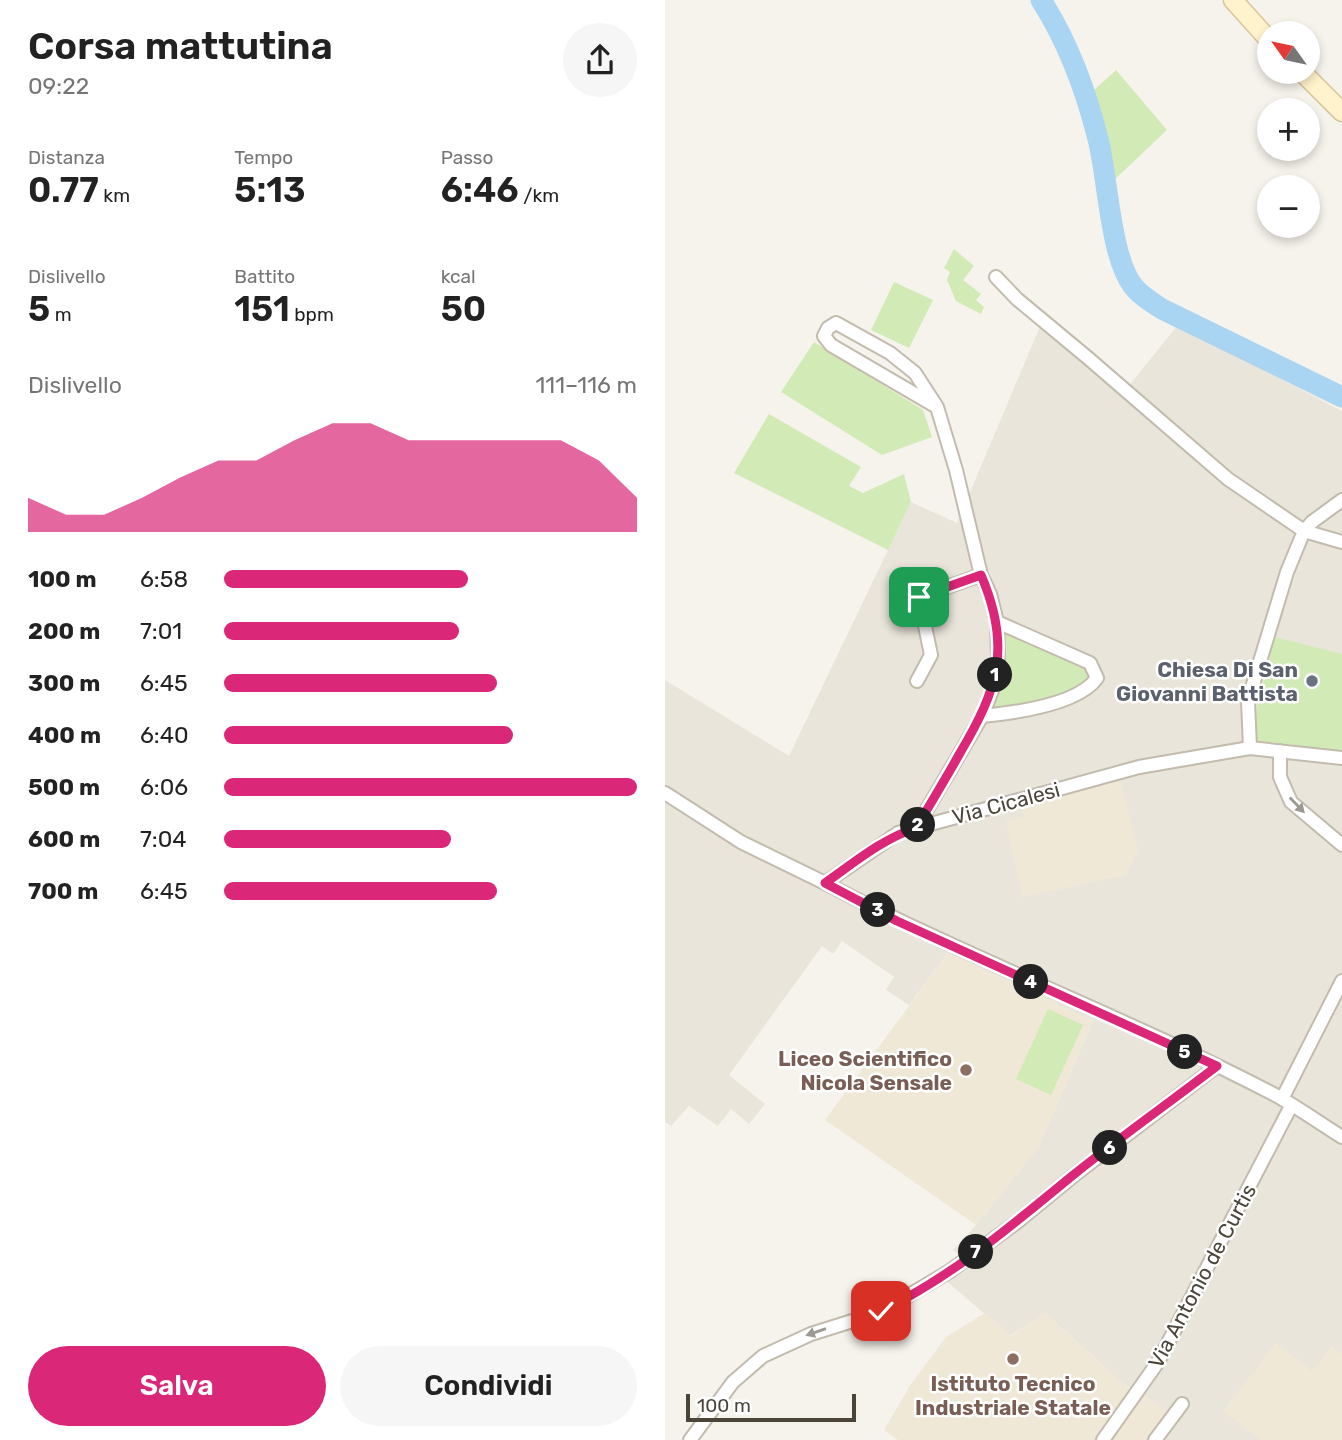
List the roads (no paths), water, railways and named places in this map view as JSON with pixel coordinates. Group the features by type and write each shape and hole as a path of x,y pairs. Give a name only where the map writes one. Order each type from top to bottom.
{"main road":[{"path":"1233,0 1257,27"},
{"path":"1314,84 1342,113"}],"street":[{"path":"996,278 1017,299 1228,479 1261,499 1304,531 1342,542"},
{"path":"916,828 982,716 993,688 998,659 997,622 990,594 981,575 956,470 937,407 915,373 890,353 836,323 828,328 824,336 831,345 937,407"},
{"path":"1250,748 1248,701 1276,605 1304,531 1342,500"},
{"path":"917,681 931,655 919,597 981,575"},
{"path":"982,716 1037,707 1072,696 1090,687 1097,678 1090,663 997,622"},
{"name":"Via Cicalesi","path":"825,883 898,834 1139,767 1250,748 1342,758"},
{"path":"1280,751 1280,777 1291,802 1342,845"},
{"path":"665,793 741,842 897,921 1217,1066 1287,1102 1342,1136"},
{"name":"Via Antonio de Curtis","path":"1103,1440 1158,1362 1287,1102 1342,981"},
{"path":"690,1440 733,1382 762,1356 811,1334 881,1311 950,1271 1217,1066"},
{"path":"1155,1440 1182,1404"}],"waterway":[{"path":"1041,0 1068,50 1088,103 1098,139 1114,237 1125,273 1133,286 1162,309 1342,397"}],"place":[{"name":"Chiesa Di San Giovanni Battista","path":"1312,681"},
{"name":"Liceo Scientifico Nicola Sensale","path":"966,1070"},
{"name":"Istituto Tecnico Industriale Statale","path":"1013,1359"}]}
